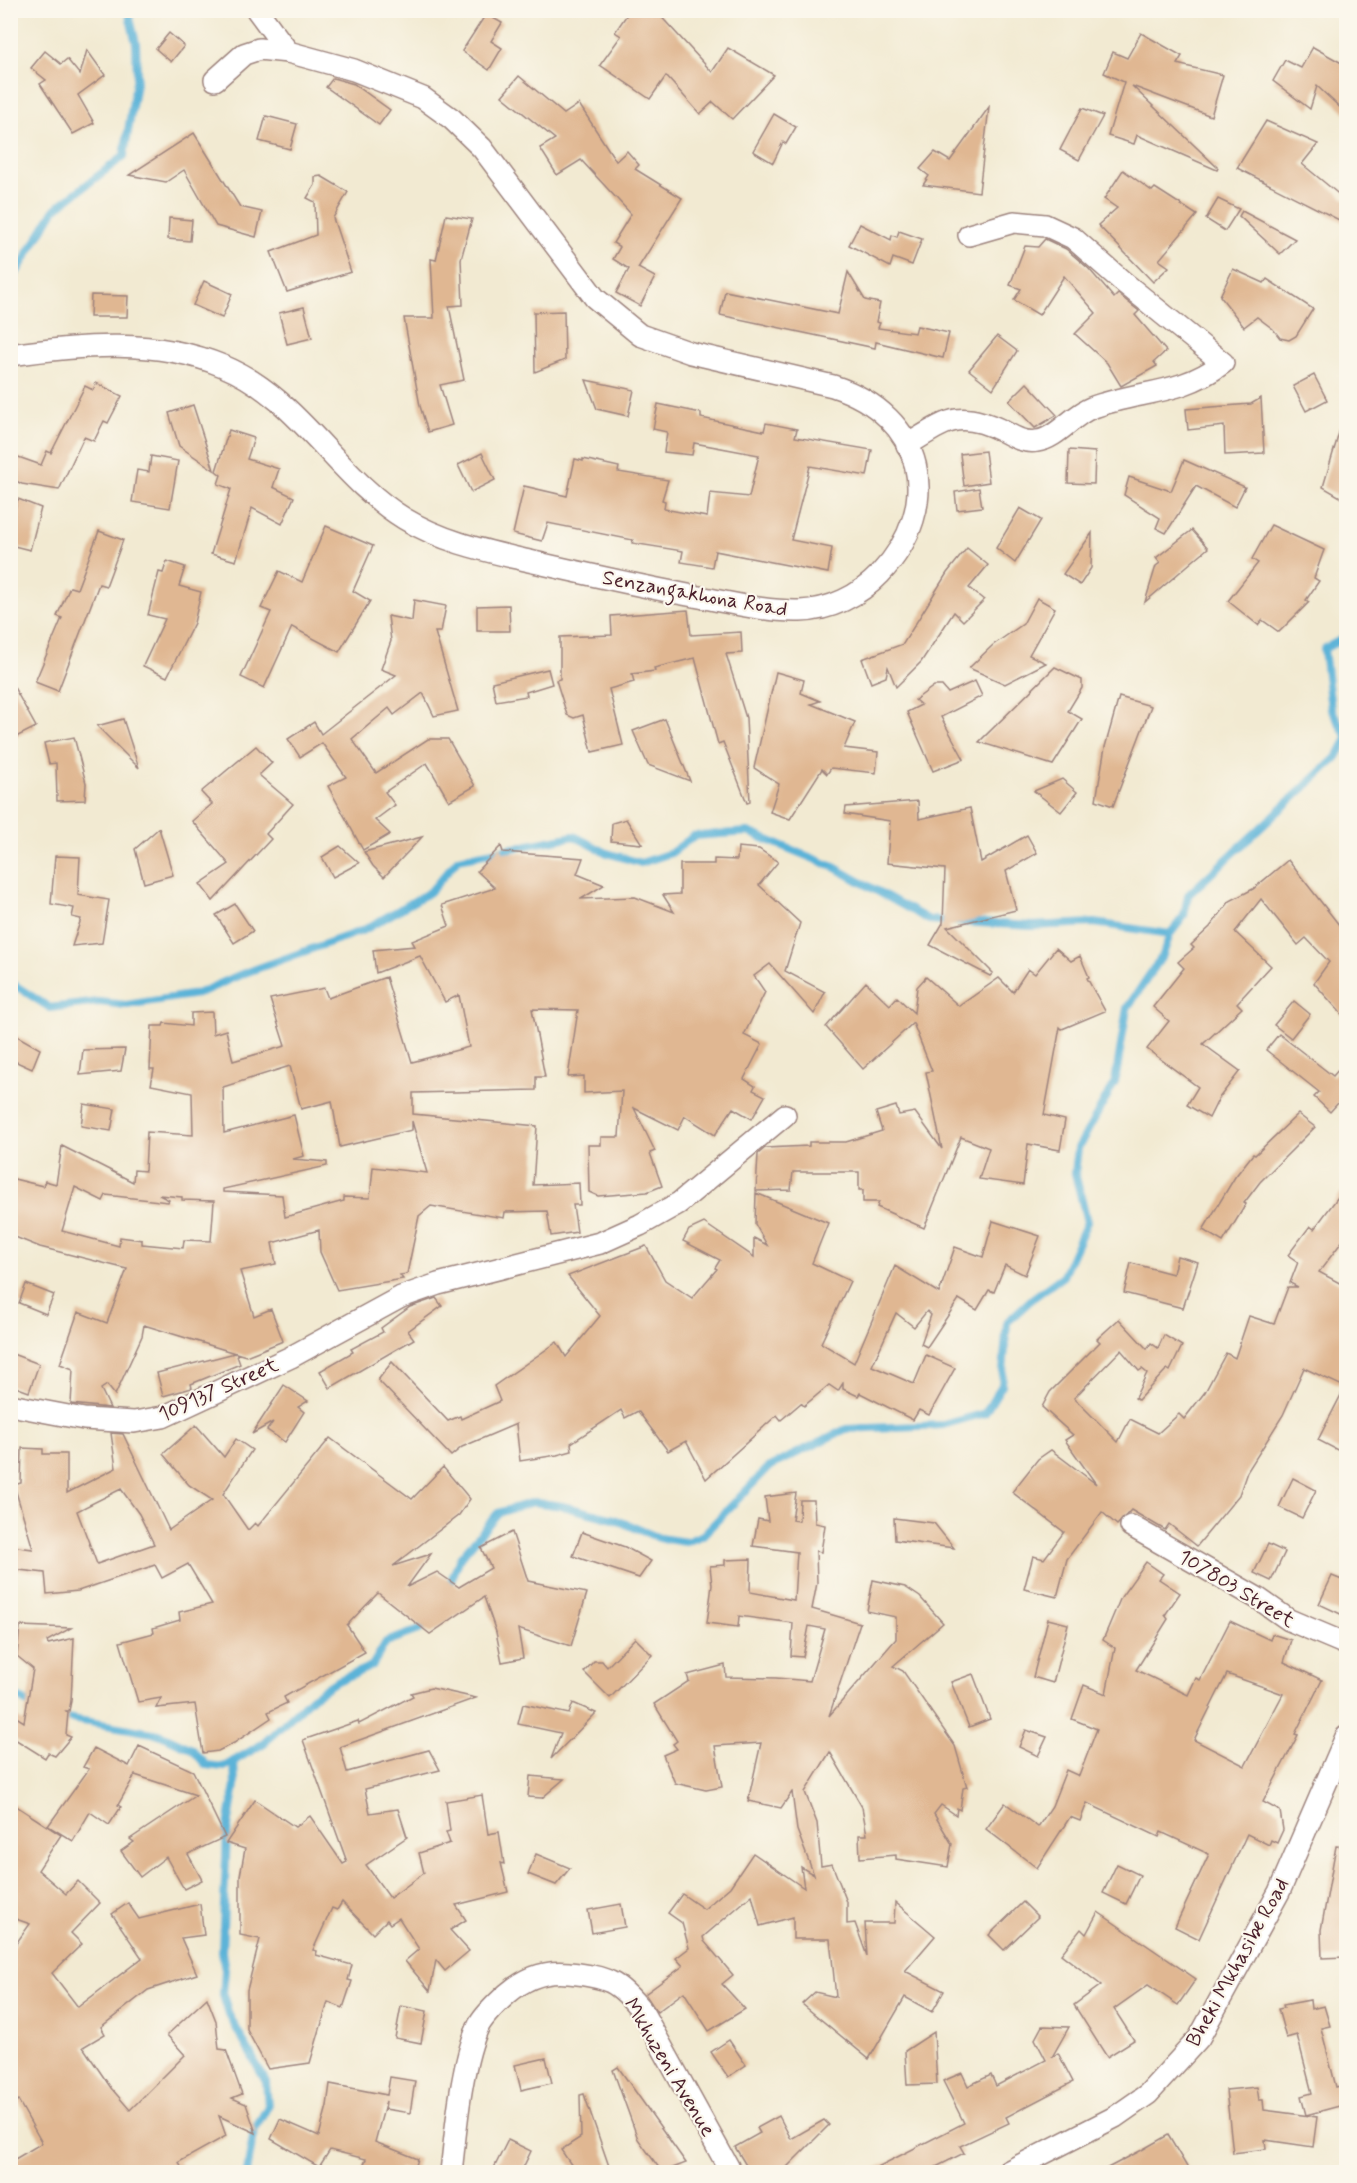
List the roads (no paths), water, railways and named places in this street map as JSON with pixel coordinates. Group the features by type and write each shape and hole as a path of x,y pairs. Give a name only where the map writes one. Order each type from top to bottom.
{"street":[{"path":"257,10 288,52"},
{"name":"Senzangakhona Road","path":"10,355 64,348 128,346 158,348 220,364 241,373 280,400 350,475 378,500 426,531 468,546 617,581 769,610 801,611 828,607 854,596 878,576 899,551 918,510 917,468 895,426 876,406 856,394 691,353 640,335 595,298 561,256 502,172 452,119 423,98 396,85 354,70 288,52 259,49 244,54 215,80"},
{"path":"907,446 939,426 966,417 987,423 1024,441 1040,441 1090,408 1175,389 1208,375 1223,363 1073,238 1045,225 1014,222 969,236"},
{"name":"109137 Street","path":"10,1406 84,1419 134,1422 163,1417 314,1343 401,1297 438,1284 600,1243 640,1225 679,1203 785,1115"},
{"name":"107803 Street","path":"1131,1526 1259,1599 1289,1620 1347,1644"},
{"name":"Bheki Mkhasibe Road","path":"1007,2172 1115,2117 1148,2094 1199,2038 1279,1892 1347,1737"},
{"name":"Mkhuzeni Avenue","path":"451,2172 470,2050 480,2023 492,2007 515,1987 532,1977 554,1971 604,1978 624,1989 642,2012 731,2172"}],"waterway":[{"path":"10,283 55,209 124,156 137,76 136,43 128,10"},
{"path":"1346,637 1324,649 1331,709 1346,735"},
{"path":"448,1589 460,1558 498,1513 533,1502 562,1506 614,1519 659,1538 686,1542 703,1535 769,1467 846,1429 943,1425 985,1413 1002,1385 1007,1322 1033,1298 1063,1276 1087,1222 1075,1173 1078,1148 1115,1082 1127,1008 1163,955 1170,934 1184,916 1188,895 1337,757 1346,740"},
{"path":"10,982 50,1008 99,1002 126,1005 197,994 242,974 364,930 430,892 458,859 574,836 607,853 641,863 671,853 694,836 748,832 834,867 929,920 1032,926 1094,923 1170,934"},
{"path":"60,1717 159,1734 192,1749 206,1765 224,1767 264,1743 312,1697 335,1682 372,1666 386,1642 419,1630 427,1619"},
{"path":"10,1692 35,1708"},
{"path":"234,1761 235,1785 227,1833 222,1952 225,1970 223,1995 229,2015 266,2082 268,2106 254,2131 247,2172"}]}
